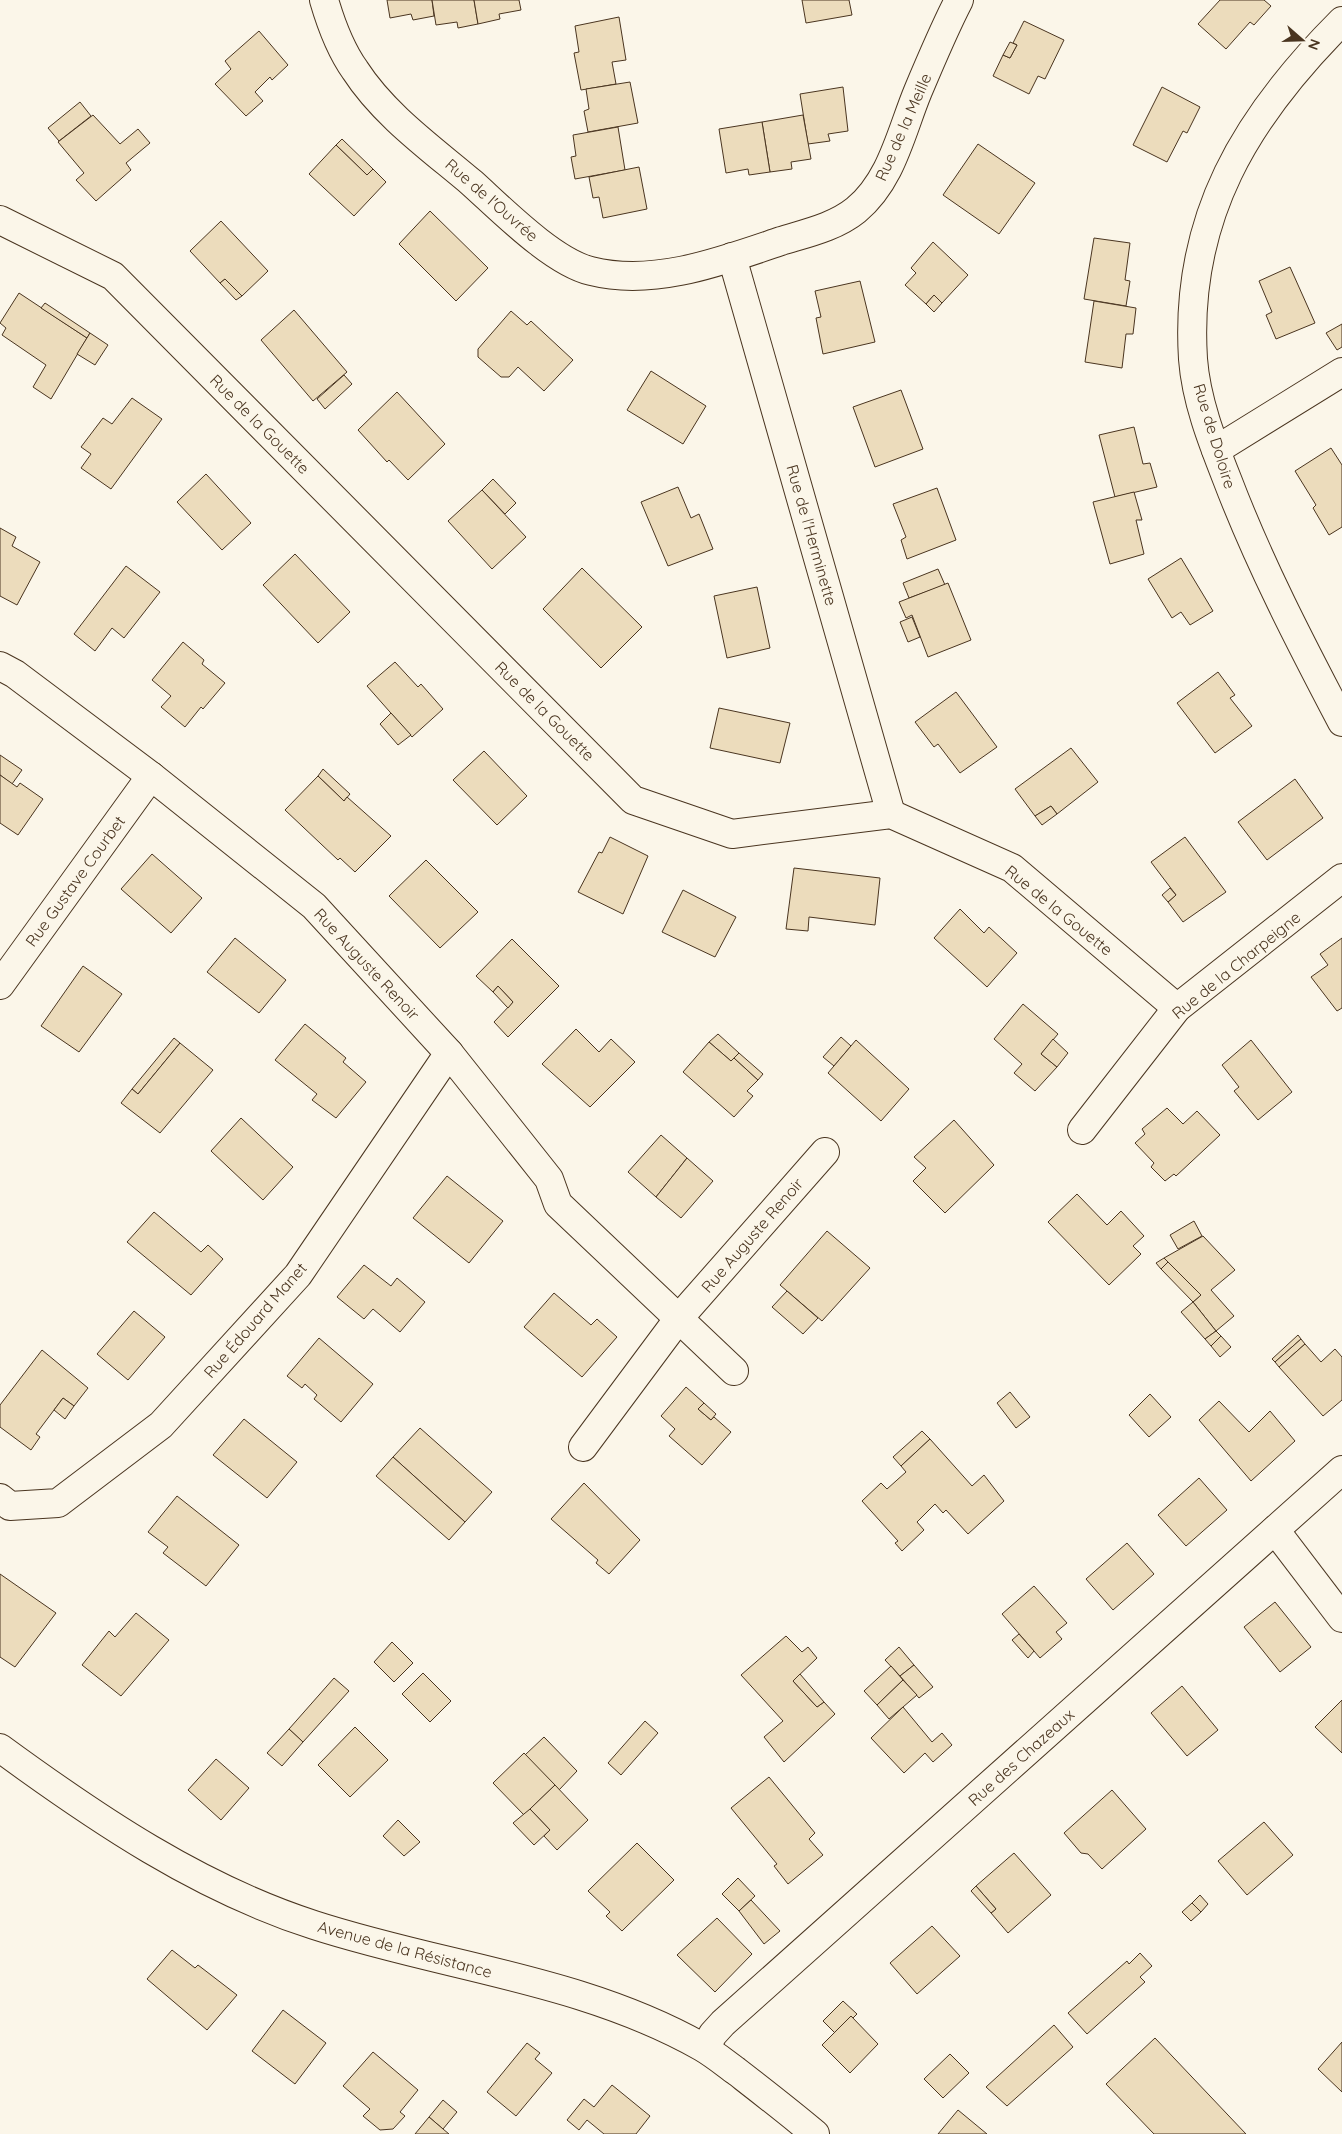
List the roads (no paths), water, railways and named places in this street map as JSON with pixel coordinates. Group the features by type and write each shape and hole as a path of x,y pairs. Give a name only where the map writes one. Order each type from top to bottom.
{"street":[{"name":"Rue de l'Ouvrée","path":"324,0 333,28 355,70 381,101 424,141 558,255 589,271 622,276 684,270 732,257"},
{"name":"Rue de la Meille","path":"732,257 830,226 856,210 878,186 893,158 918,90 944,28 959,0"},
{"name":"Rue de Doloire","path":"1342,21 1292,74 1248,134 1229,169 1214,206 1197,264 1193,331 1193,360 1201,403 1245,528 1279,602 1342,722"},
{"name":"Rue de la Gouette","path":"0,220 114,276 633,800 732,834 891,814 1012,868 1177,1008"},
{"name":"Rue de l'Herminette","path":"732,257 891,814"},
{"path":"1216,450 1342,372"},
{"name":"Rue Auguste Renoir","path":"0,666 16,674 151,776 314,906 449,1053 550,1179 558,1204 734,1371"},
{"name":"Rue Gustave Courbet","path":"0,986 151,776"},
{"name":"Rue de la Charpeigne","path":"1082,1130 1177,1008 1342,878"},
{"name":"Rue Édouard Manet","path":"0,1498 10,1506 58,1503 161,1425 298,1275 449,1053"},
{"name":"Rue Auguste Renoir","path":"584,1447 679,1318 825,1152"},
{"name":"Rue des Chazeaux","path":"705,2048 713,2034 723,2023 1342,1470"},
{"path":"1275,1530 1342,1618"},
{"name":"Avenue de la Résistance","path":"0,1748 97,1816 168,1860 251,1901 314,1925 541,1983 601,2002 673,2032 705,2048 774,2100 814,2134"}]}
